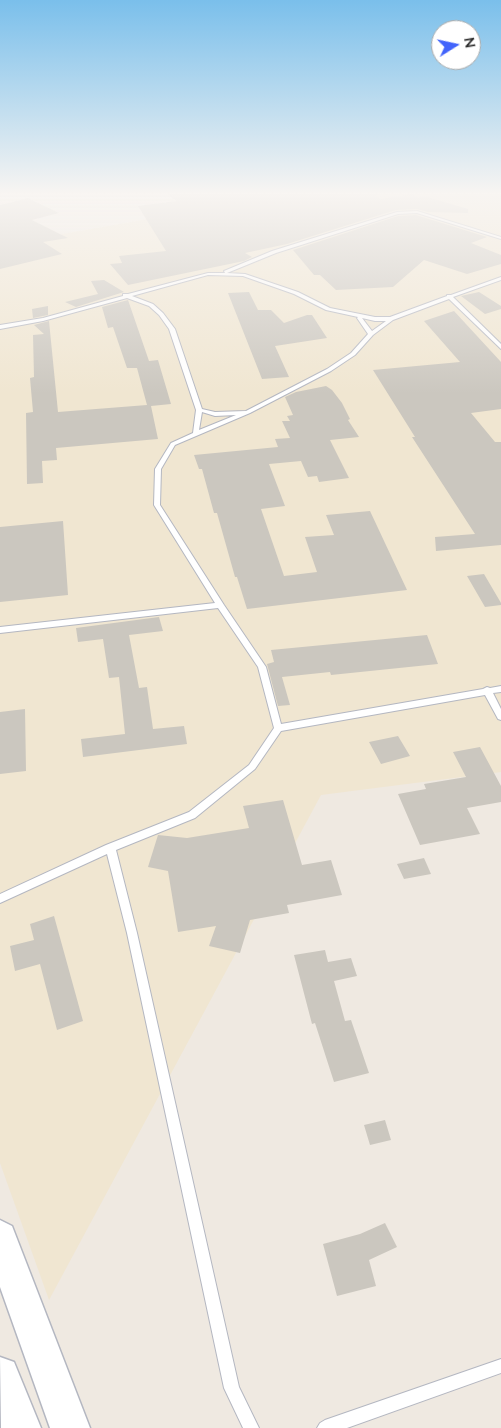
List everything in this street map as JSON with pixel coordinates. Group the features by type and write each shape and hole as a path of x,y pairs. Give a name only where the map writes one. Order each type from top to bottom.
{"street":[{"path":"0,1238 70,1428"},
{"path":"0,1376 21,1428"}],"lane":[{"path":"0,327 43,319 191,277 223,273 253,261"},
{"path":"223,273 255,278 296,293 328,309 360,318 391,319"},
{"path":"278,728 262,667 220,605 157,504 158,470 174,444 248,412 329,370 353,354 371,334 391,319 501,278"},
{"path":"125,295 151,305 161,314 172,329 199,410 196,434"},
{"path":"449,296 501,347"},
{"path":"360,318 371,334"},
{"path":"199,410 215,414 248,412"},
{"path":"0,630 220,605"},
{"path":"0,899 110,848 192,815 252,767 278,728 501,689"},
{"path":"487,690 501,717"},
{"path":"110,848 134,942 232,1388 251,1428"},
{"path":"325,1428 501,1366"}],"shaded area":[{"path":"0,261 501,261 501,772 321,795 49,1300 0,1163"}],"building":[{"path":"0,261 35,261 0,269"},
{"path":"121,261 245,261 128,285 110,264 122,263"},
{"path":"302,261 423,261 393,287 336,290 320,275 314,275"},
{"path":"426,261 501,261 501,264 467,274"},
{"path":"104,280 124,292 76,307 65,302 98,294 91,281"},
{"path":"249,292 258,310 271,310 284,323 312,315 327,338 275,346 289,377 262,379 228,293"},
{"path":"479,292 501,306 501,309 485,314 461,296"},
{"path":"128,300 149,361 158,360 171,404 151,406 158,439 56,448 57,460 42,461 43,483 27,484 26,413 33,412 30,378 34,377 33,335 44,334 34,325 49,321 58,412 147,405 137,368 127,368 113,327 108,328 102,307"},
{"path":"48,306 48,315 33,318 32,309"},
{"path":"454,311 501,362 501,409 471,413 495,442 501,442 501,545 436,551 435,537 475,534 412,437 415,437 373,370 460,362 424,321"},
{"path":"326,386 332,390 342,403 350,419 348,420 359,437 330,440 349,478 319,482 317,476 308,477 301,461 269,464 285,506 261,509 284,576 317,572 305,537 334,535 326,515 370,511 407,590 247,609 237,577 235,577 217,513 214,513 202,469 199,469 194,455 278,447 275,439 290,438 282,421 290,421 287,416 293,415 285,397 296,392"},
{"path":"63,521 68,595 0,602 0,527"},
{"path":"484,574 501,605 485,607 467,576"},
{"path":"159,617 163,631 129,635 139,688 147,687 153,729 184,726 187,744 83,757 81,739 125,734 119,677 109,678 103,639 78,642 76,628"},
{"path":"427,635 438,664 331,675 330,672 282,677 290,705 278,706 267,664 274,662 271,650"},
{"path":"25,709 26,771 0,774 0,712"},
{"path":"398,736 410,756 381,764 369,742"},
{"path":"480,747 501,786 501,802 467,808 480,834 420,845 398,794 426,789 424,784 466,777 453,752"},
{"path":"283,800 302,865 331,860 342,895 287,905 289,913 250,920 240,953 209,946 216,926 178,932 168,871 148,867 158,835 187,838 249,828 243,806"},
{"path":"424,858 431,874 404,879 397,864"},
{"path":"54,916 83,1021 57,1030 40,964 15,971 10,946 34,940 30,924"},
{"path":"325,950 328,962 351,958 357,976 334,981 345,1021 351,1020 369,1073 334,1082 315,1023 312,1024 294,955"},
{"path":"385,1120 391,1140 370,1145 364,1125"},
{"path":"385,1223 397,1247 369,1260 376,1286 337,1296 323,1244 360,1234"}]}
